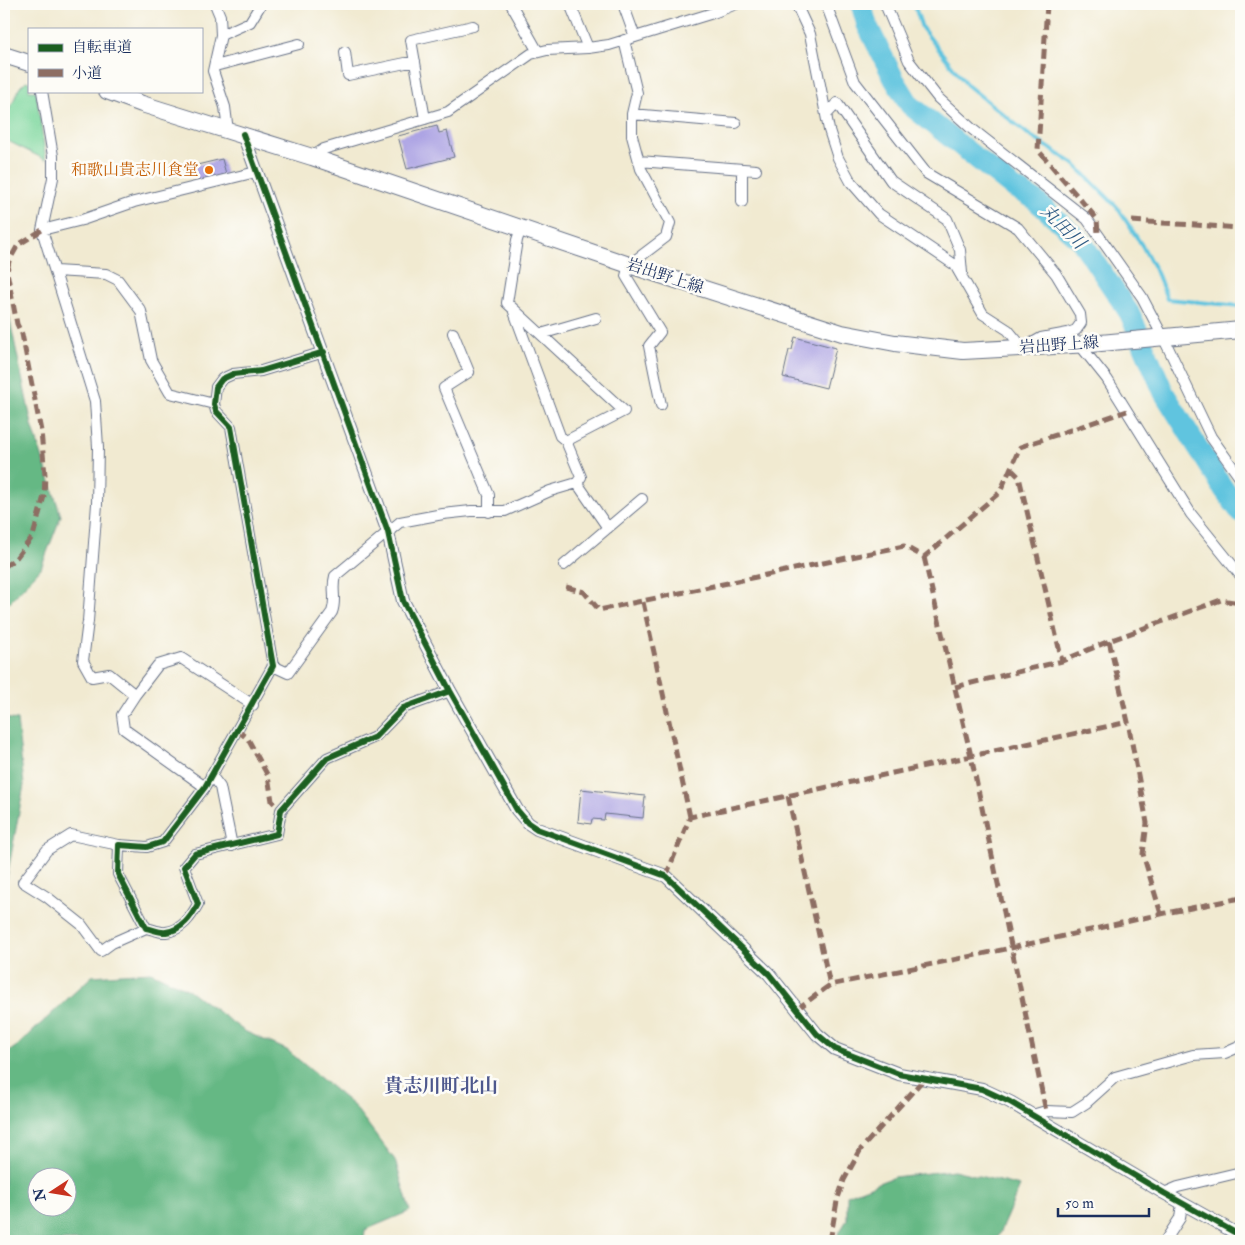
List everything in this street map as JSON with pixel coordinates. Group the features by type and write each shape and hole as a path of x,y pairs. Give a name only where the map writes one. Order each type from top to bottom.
{"main road":[{"path":"4,55 28,63"},
{"name":"岩出野上線","path":"110,92 312,157 629,265 842,333 938,350 963,352 1085,344 1241,330"}],"street":[{"path":"214,4 220,16 222,35 213,71 235,133 256,172 324,352 388,532 403,601 450,691 517,810 528,823 537,829 666,876 769,974 817,1034 835,1049 898,1074 982,1089 1010,1102 1241,1236"},
{"path":"222,35 250,22 261,4"},
{"path":"511,4 538,52"},
{"path":"570,4 588,48"},
{"path":"623,4 635,37"},
{"path":"312,157 324,149 448,112 531,54 547,50 588,48 624,40 713,13 736,4"},
{"path":"796,4 810,34 829,130 838,158 851,182 879,214 955,265 983,314 1008,330 1023,348 1041,338 1076,330 1081,323 1080,314 1056,274 1018,228 926,173 855,82 826,4"},
{"path":"885,4 909,61 938,98 972,129 1087,219 1142,297 1160,337 1212,437 1241,479"},
{"path":"425,119 411,40 473,26"},
{"path":"624,40 637,93 632,114 632,136 641,169 670,223 666,237 629,265 626,276 660,332 649,346 661,405"},
{"path":"215,66 299,44"},
{"path":"345,52 348,75 414,61"},
{"path":"42,92 53,156 54,178 42,230 95,401 98,446 97,504 89,612 83,661 92,677 109,674 135,695"},
{"path":"826,115 837,103 891,180 947,219 960,250 963,279"},
{"path":"632,114 736,124"},
{"path":"639,161 756,170"},
{"path":"742,169 742,202"},
{"path":"42,230 82,220 134,202 256,172"},
{"path":"521,228 517,240 507,304 624,411 566,441"},
{"path":"55,271 106,274 118,280 141,311 151,360 170,393 214,404"},
{"path":"273,666 288,673 332,612 335,604 332,586 335,576 400,522 471,511 505,511 550,491 577,483 581,477 566,441 560,436 514,310"},
{"path":"541,334 596,318"},
{"path":"452,333 469,372 444,388 489,495 489,512"},
{"path":"1085,344 1190,514 1241,576"},
{"path":"324,352 261,371 232,374 222,379 216,387 214,404 216,411 231,427 273,666 252,705 205,787 163,842 147,846 119,845 72,835 47,850 23,882 47,897 81,924 101,951 112,943 146,928 165,932 177,928 190,920 198,904 184,867 195,854 277,834 281,810 327,758 375,737 403,708 450,691"},
{"path":"577,483 608,528"},
{"path":"564,565 642,499"},
{"path":"205,787 124,729 122,715 158,665 181,658 252,705"},
{"path":"211,775 220,787 232,846"},
{"path":"119,845 118,874 146,928"},
{"path":"1032,1116 1046,1110 1072,1112 1086,1103 1115,1077 1193,1055 1226,1053 1241,1046"},
{"path":"1164,1193 1178,1187 1241,1172"},
{"path":"1165,1241 1180,1218 1182,1203"}],"green space":[{"path":"26,81 28,82 28,92 36,92 46,160 4,139 4,121 20,87"},
{"path":"4,303 8,311 32,425 61,516 41,568 9,603 4,605"},
{"path":"4,718 17,720 24,785 6,883 4,885"},
{"path":"151,972 189,990 244,1031 287,1050 354,1106 395,1160 410,1211 365,1230 364,1241 4,1241 4,1055 17,1046 92,976"},
{"path":"954,1170 1020,1186 996,1241 834,1241 847,1220 847,1195 894,1177"}],"building":[{"path":"437,126 439,133 447,131 454,157 407,169 398,136"},
{"name":"和歌山貴志川食堂","path":"222,159 226,174 198,182 193,166"},
{"path":"795,337 836,348 826,388 783,377 789,350 792,350"},
{"path":"581,789 645,796 643,818 605,814 604,820 592,819 591,824 578,822"}],"waterway":[{"name":"丸田川","path":"861,4 867,25 894,79 910,105 1011,186 1035,200 1081,241 1130,314 1164,393 1223,488 1241,513"},
{"path":"914,4 922,28 967,85 1029,135 1074,164 1117,207 1143,247 1158,275 1167,299 1241,306"}],"marked path":[{"path":"1047,4 1038,150 1097,219 1098,234"},
{"path":"1132,221 1241,228"},
{"path":"4,567 16,558 33,536 44,496 45,475 41,431 22,334 17,324 7,272 9,261 18,245 42,230"},
{"path":"566,587 584,592 599,610 904,546 924,557 1000,492 1020,447 1127,411"},
{"path":"1011,469 1019,477 1062,661"},
{"path":"924,557 971,756 1046,1111"},
{"path":"955,687 1062,661 1109,641 1221,600 1241,603"},
{"path":"643,602 690,817"},
{"path":"1109,641 1128,722 1147,823 1143,854 1161,914"},
{"path":"666,876 690,817 1128,722"},
{"path":"237,730 248,739 268,776 272,801 281,810"},
{"path":"788,796 830,985"},
{"path":"797,1009 830,985 1241,898"},
{"path":"830,1241 837,1201 844,1180 861,1149 923,1080"}],"cycle path":[{"path":"243,134 388,532 403,601 450,691 517,810 528,823 537,829 666,876 769,974 817,1034 835,1049 899,1074 982,1089 1010,1102 1241,1236"},
{"path":"324,352 261,371 233,374 222,379 216,387 214,404 216,411 231,427 273,666 205,787 163,842 147,847 119,845 118,874 146,928 161,932 172,931 181,926 192,914 198,904 184,867 195,854 277,834 281,810 327,758 375,737 403,708 450,691"}],"place":[{"name":"和歌山貴志川食堂","path":"209,170"}],"district":[{"name":"貴志川町北山","path":"441,1086"}]}
